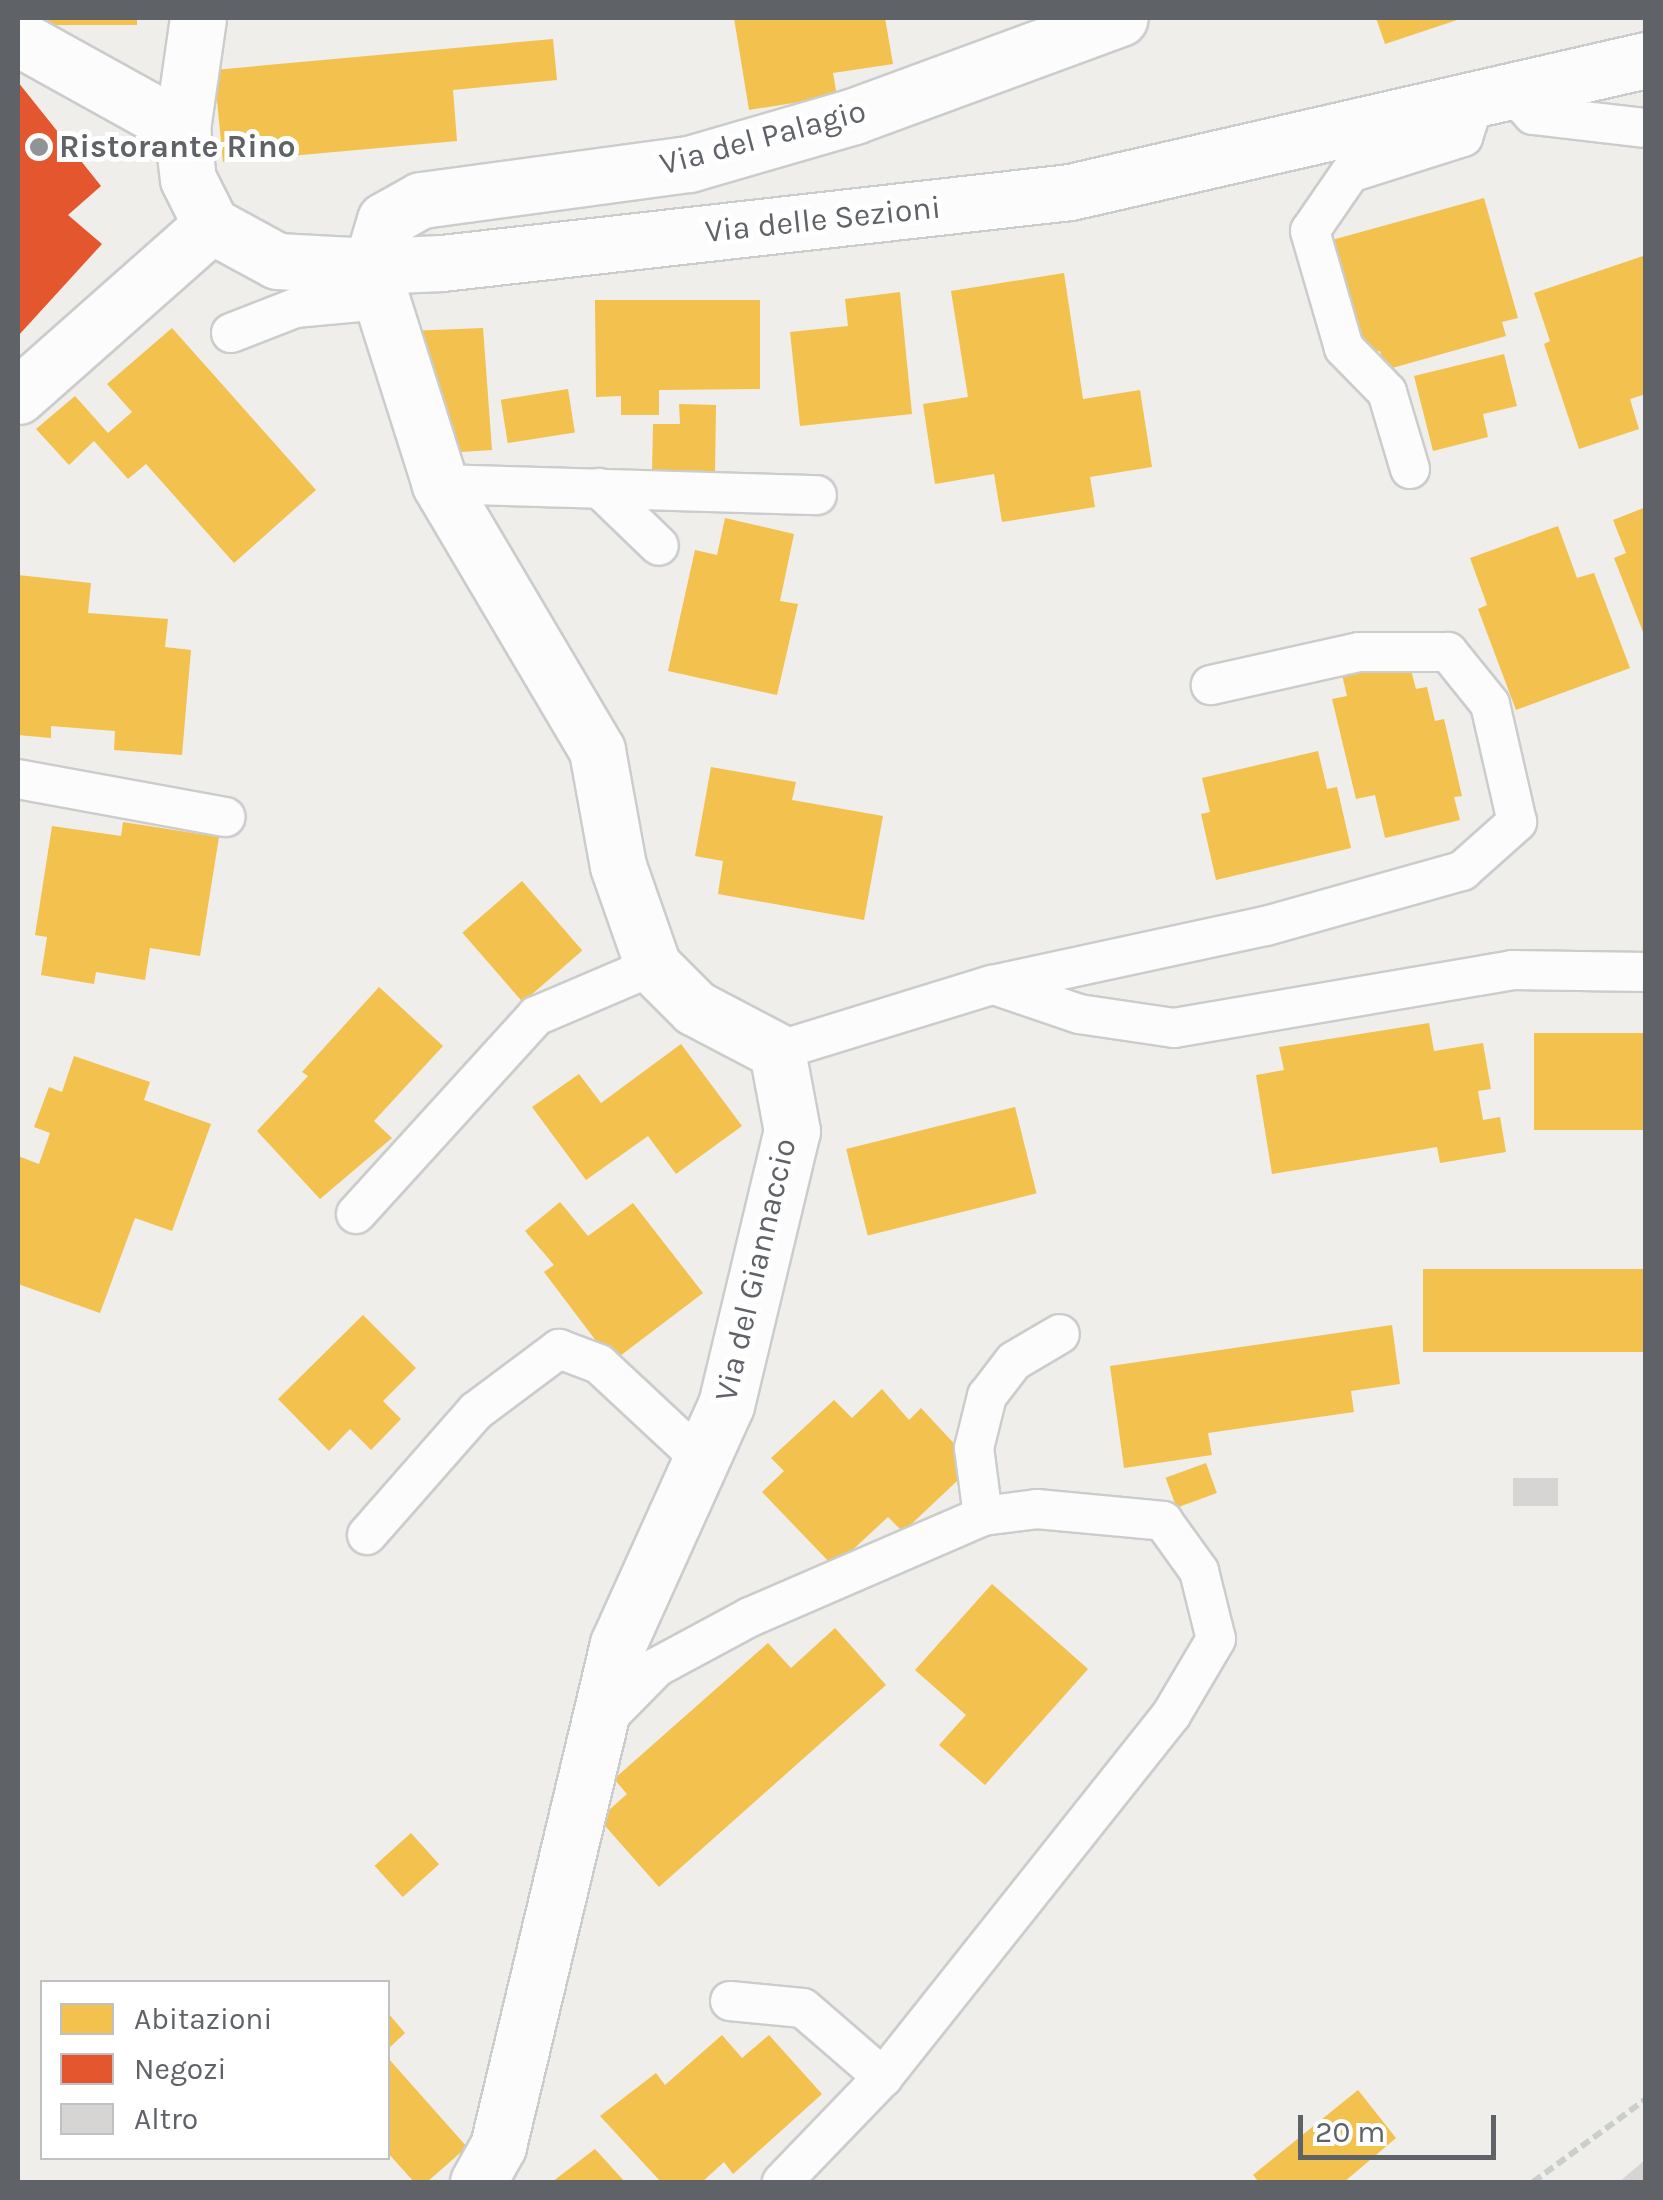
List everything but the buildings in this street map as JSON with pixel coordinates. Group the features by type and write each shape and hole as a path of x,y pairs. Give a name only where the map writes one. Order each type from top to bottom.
{"street":[{"path":"18,396 211,224 188,179 182,129 198,18"},
{"name":"Via del Palagio","path":"376,283 385,220 421,200 689,164 854,116 987,41 1120,18"},
{"path":"18,38 182,129"},
{"name":"Via delle Sezioni","path":"211,224 276,261 376,283 442,264 1070,192 1646,60"},
{"path":"376,283 440,484 598,750 618,866 653,966 696,1008 777,1051"},
{"name":"Via del Giannaccio","path":"478,2182 498,2146 618,1644 726,1404 792,1131 777,1051"}],"lane":[{"path":"1410,469 1387,392 1344,348 1310,231 1350,173 1463,137 1493,94 1532,115 1646,128"},
{"path":"232,333 376,283"},
{"path":"440,484 817,495"},
{"path":"599,488 659,546"},
{"path":"777,1051 992,985 1266,926 1462,871 1517,822 1490,704 1448,652 1359,652 1211,686"},
{"path":"18,779 226,817"},
{"path":"356,1214 536,1016 653,966"},
{"path":"992,985 1079,1014 1174,1028 1512,970 1646,972"},
{"path":"983,1516 974,1448 987,1396 1014,1362 1060,1334"},
{"path":"367,1535 476,1412 559,1349 599,1364 702,1460"},
{"path":"601,1724 657,1668 672,1659 750,1617 983,1516 1037,1509 1164,1522 1199,1571 1216,1639 1171,1715 883,2078 782,2182"},
{"path":"730,2002 803,2008 883,2078"}],"path":[{"path":"1533,2182 1646,2099"}],"place":[{"name":"Ristorante Rino","path":"39,147"}]}
